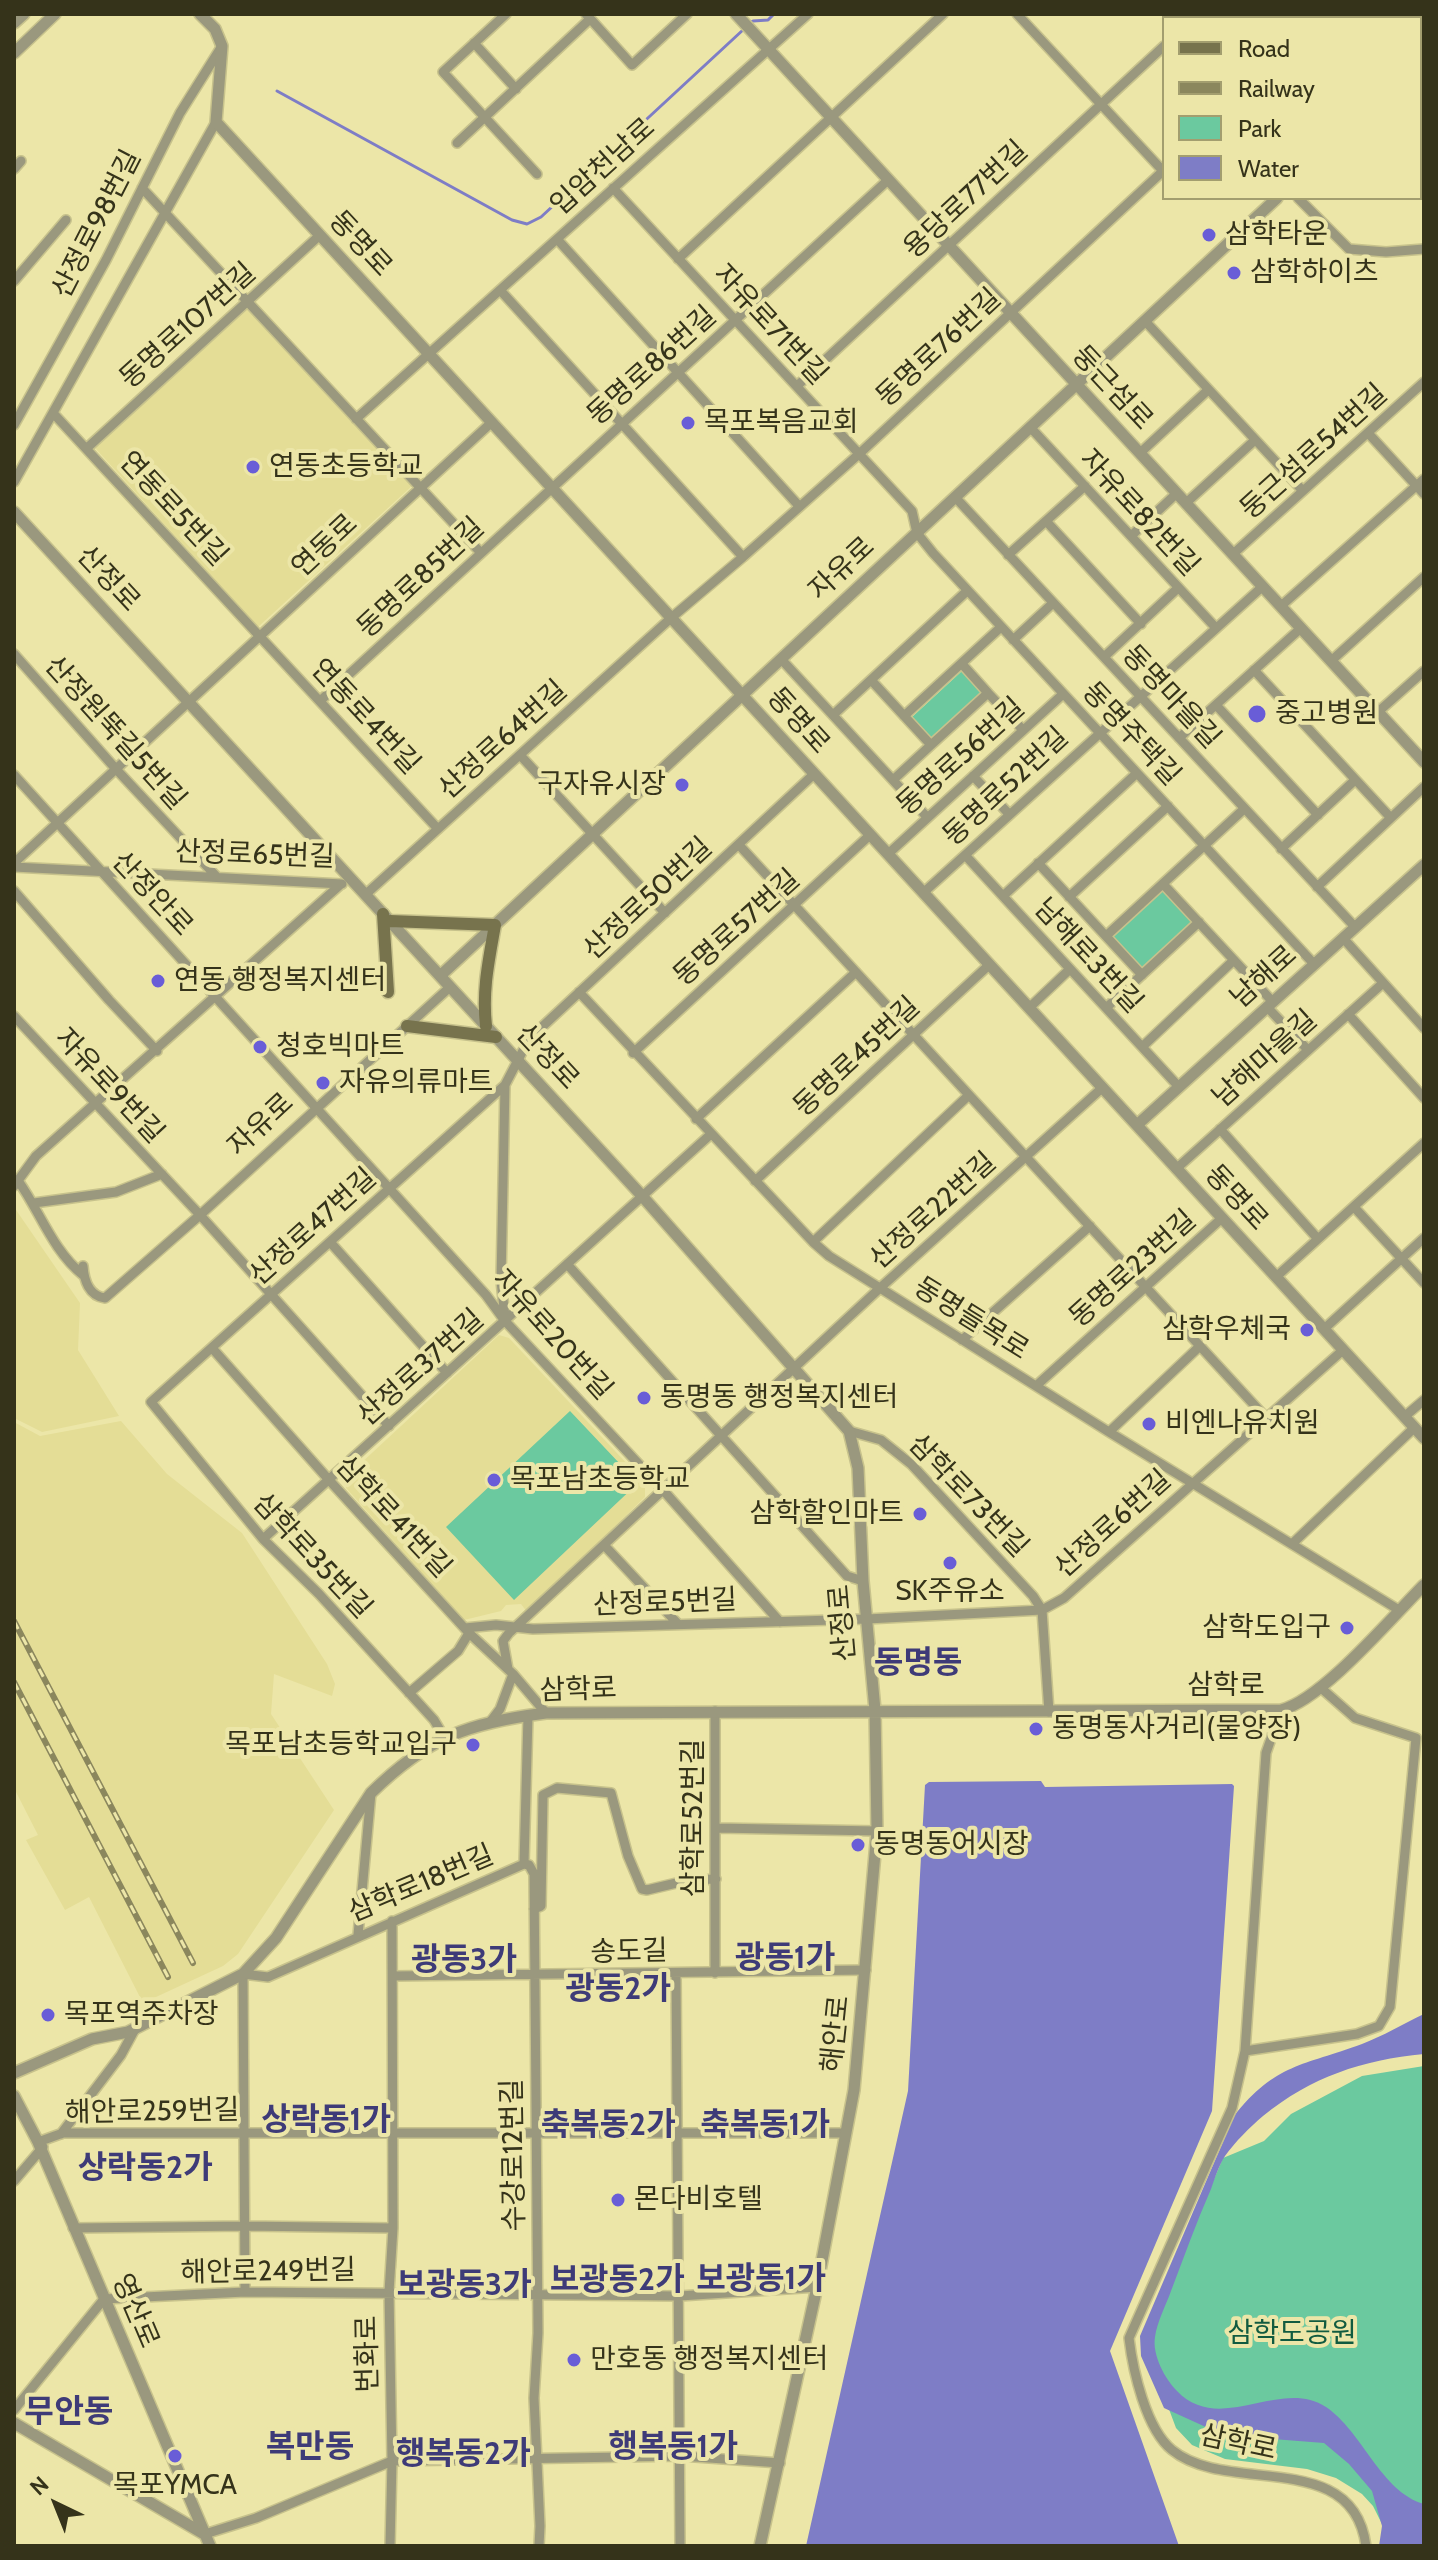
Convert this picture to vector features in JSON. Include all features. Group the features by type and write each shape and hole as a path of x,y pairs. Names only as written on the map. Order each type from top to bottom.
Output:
{"main road":[{"path":"388,992 387,917 495,925 485,979 486,1026"},
{"path":"407,1026 496,1037"}],"street":[{"path":"14,23 24,14"},
{"path":"14,53 55,14"},
{"path":"14,482 216,122 222,46 215,29 200,14"},
{"path":"506,14 443,72 537,174"},
{"path":"457,143 588,17 632,65 687,14"},
{"name":"둥근섬로","path":"736,14 1424,762"},
{"name":"입암천남로","path":"356,419 767,47 808,14"},
{"path":"678,259 943,14"},
{"path":"1017,14 1162,170"},
{"path":"474,43 516,89"},
{"name":"산정로98번길","path":"14,425 106,260 180,113 222,46"},
{"name":"용당로77번길","path":"797,386 1162,48"},
{"name":"동명로","path":"216,122 1424,1438"},
{"name":"동명로76번길","path":"671,618 859,454 1162,172"},
{"name":"동명로86번길","path":"551,488 888,180"},
{"path":"142,188 481,553"},
{"name":"자유로71번길","path":"613,188 912,511 917,533"},
{"name":"자유로","path":"440,976 1275,200"},
{"path":"1300,200 1349,249 1386,252 1424,249"},
{"path":"14,281 66,220"},
{"name":"동명로107번길","path":"87,448 320,235"},
{"path":"557,239 799,506"},
{"path":"500,290 743,557"},
{"path":"1145,321 1303,491"},
{"name":"둥근섬로54번길","path":"1233,554 1424,382"},
{"path":"1140,453 1208,390"},
{"name":"연동로5번길","path":"53,413 259,635"},
{"name":"연동로","path":"14,865 56,822 492,422"},
{"name":"자유로82번길","path":"1030,427 1216,628"},
{"path":"1368,433 1420,482 1424,494"},
{"path":"1186,503 1255,440"},
{"path":"1281,606 1420,482"},
{"path":"1008,555 1085,486"},
{"name":"동명로85번길","path":"320,701 551,488"},
{"path":"1131,536 1177,493"},
{"name":"동명마을길","path":"955,497 1355,927"},
{"name":"산정로","path":"14,512 188,701 345,881 387,917 643,1197 849,1431 858,1468 863,1581 875,1710"},
{"path":"1046,521 1141,624"},
{"name":"동명주택길","path":"917,533 967,591 1314,964"},
{"path":"1331,661 1424,577"},
{"name":"동명로52번길","path":"923,893 1262,587"},
{"path":"1104,657 1178,588"},
{"path":"833,715 967,591"},
{"path":"1013,640 1053,603"},
{"name":"산정로64번길","path":"365,895 671,618"},
{"path":"904,716 1001,627"},
{"path":"1179,738 1301,628"},
{"name":"연동로4번길","path":"259,635 438,829"},
{"name":"산정원뚝길5번길","path":"14,654 216,876"},
{"path":"781,659 927,817"},
{"path":"962,664 1023,730"},
{"path":"1254,670 1390,817"},
{"path":"1378,712 1424,671"},
{"path":"871,680 931,745"},
{"path":"893,780 988,693"},
{"name":"동명로56번길","path":"888,854 1063,694"},
{"path":"1216,705 1318,815"},
{"path":"520,755 665,913"},
{"path":"1003,896 1137,773"},
{"name":"산정로50번길","path":"505,1085 529,1039 814,774"},
{"name":"산정안로","path":"14,775 291,1077"},
{"path":"973,776 1009,814"},
{"path":"1281,849 1355,780"},
{"path":"1317,887 1424,787"},
{"path":"1069,897 1168,806"},
{"path":"1106,936 1244,809"},
{"name":"동명로57번길","path":"633,1053 870,835"},
{"path":"739,845 1268,1420"},
{"name":"남해로3번길","path":"965,855 1179,1087"},
{"path":"1038,863 1142,975"},
{"name":"산정로65번길","path":"14,865 345,881"},
{"name":"남해로","path":"1137,1125 1424,865"},
{"path":"162,1174 116,1192 34,1203 16,1184 36,1156 345,881"},
{"path":"1163,884 1234,960 1308,1050"},
{"path":"14,891 157,1051"},
{"path":"1106,1008 1199,922"},
{"path":"1343,938 1424,1028"},
{"path":"1142,1047 1234,960"},
{"name":"동명로45번길","path":"755,1181 989,965"},
{"path":"1029,1008 1070,969"},
{"path":"696,1119 856,972"},
{"name":"남해마을길","path":"1176,1169 1383,983"},
{"name":"자유로","path":"34,1203 43,1224 73,1266 83,1270 84,1281 98,1297 105,1298 450,987"},
{"name":"동명들목로","path":"579,992 633,1053 829,1256 1399,1610"},
{"path":"1348,1014 1424,1098"},
{"name":"자유로9번길","path":"14,1016 173,1185 389,1426"},
{"name":"자유로20번길","path":"291,1077 486,1295 505,1321 663,1490 780,1622"},
{"path":"505,1085 501,1281 505,1321"},
{"name":"산정로47번길","path":"151,1402 505,1085"},
{"name":"산정로22번길","path":"515,1629 880,1288 1102,1088"},
{"path":"813,1242 969,1095"},
{"path":"1220,1129 1318,1239"},
{"name":"산정로37번길","path":"263,1539 711,1134"},
{"path":"1276,1277 1424,1143"},
{"path":"1354,1207 1424,1283"},
{"name":"동명로23번길","path":"1037,1385 1222,1218"},
{"path":"962,1340 1090,1226"},
{"path":"1324,1329 1424,1238"},
{"path":"330,1242 447,1373"},
{"path":"567,1264 847,1576 863,1581"},
{"path":"1109,1432 1200,1346"},
{"name":"삼학로41번길","path":"212,1348 329,1480 546,1713"},
{"name":"산정로6번길","path":"867,1619 1042,1610 1064,1598 1193,1482 1268,1420 1343,1350"},
{"path":"1404,1417 1424,1400"},
{"name":"삼학로35번길","path":"151,1402 263,1539 319,1594 434,1720 444,1737"},
{"path":"1293,1543 1414,1428"},
{"name":"삼학로73번길","path":"849,1431 881,1440 911,1464 1030,1592 1042,1610"},
{"path":"604,1545 678,1624"},
{"name":"삼학로","path":"14,2073 92,2039 135,2029 243,1974 276,1938 371,1793 407,1761 444,1737 491,1721 546,1713 1281,1710 1294,1707 1321,1688 1424,1585"},
{"path":"1042,1610 1049,1712"},
{"name":"산정로5번길","path":"467,1630 496,1625 515,1629 867,1619"},
{"path":"491,1721 500,1709 510,1671 503,1641 515,1629"},
{"path":"409,1693 458,1651 467,1630"},
{"path":"1245,2051 1357,2034 1379,2026 1387,2015 1394,1991 1420,1739 1355,1718 1321,1688"},
{"name":"해안로","path":"760,2546 817,2287 854,2090 877,1831 875,1710"},
{"name":"삼학로","path":"1281,1710 1266,1753 1245,2051 1232,2108 1129,2338 1132,2366 1157,2435 1174,2452 1209,2467 1291,2477 1319,2486 1344,2501 1355,2513 1366,2546"},
{"name":"삼학로52번길","path":"715,1711 715,1973"},
{"name":"삼학로18번길","path":"243,1974 268,1977 524,1864 528,1716"},
{"path":"534,1909 541,1906 543,1795 557,1788 611,1793 628,1856 642,1889 689,1880 716,1879"},
{"path":"358,1935 371,1793"},
{"path":"717,1828 877,1831"},
{"name":"수강로12번길","path":"524,1864 529,1865 534,1874 538,2296 534,2398 539,2546"},
{"name":"번화로","path":"390,2546 392,1921"},
{"name":"송도길","path":"393,1976 866,1970"},
{"path":"676,1973 680,2546"},
{"path":"243,1974 245,2292"},
{"path":"14,2181 39,2146 63,2133 121,2055 135,2029"},
{"name":"영산로","path":"15,2098 39,2146 207,2540"},
{"name":"해안로259번길","path":"63,2133 845,2133"},
{"path":"73,2228 393,2228"},
{"name":"해안로249번길","path":"104,2299 245,2292 680,2296 817,2287"},
{"path":"14,2410 104,2299"},
{"path":"14,2423 207,2540 392,2461 681,2456 780,2463"}],"shaded area":[{"name":"연동초등학교","path":"248,307 412,486 258,627 95,448"},
{"path":"14,1207 80,1303 78,1350 119,1416 42,1432 14,1418"},
{"name":"목포남초등학교","path":"499,1335 509,1338 645,1483 645,1497 527,1612 521,1604 506,1605 501,1611 464,1620 346,1488 345,1478"},
{"path":"121,1421 167,1474 242,1533 327,1664 335,1684 332,1696 274,1674 271,1714 334,1810 238,1954 223,1966 143,2003 89,1897 65,1910 26,1840 38,1835 14,1788 14,1422 40,1436"}],"green space":[{"path":"963,670 984,693 931,741 911,718"},
{"path":"1163,888 1194,922 1143,970 1112,937"},
{"path":"570,1411 638,1483 514,1600 446,1527"},
{"name":"삼학도공원","path":"1424,2066 1424,2546 1382,2524 1373,2506 1362,2494 1336,2478 1307,2469 1225,2459 1192,2445 1176,2428 1151,2361 1148,2334 1223,2158 1264,2141 1291,2114 1362,2076"}],"water":[{"path":"1041,1781 1045,1787 1234,1786 1212,2111 1110,2351 1179,2546 806,2546 908,2091 925,1785 929,1782"},
{"path":"1424,2014 1424,2054 1358,2066 1319,2081 1281,2102 1233,2145 1219,2167 1155,2337 1157,2359 1168,2380 1194,2403 1212,2408 1231,2408 1289,2398 1308,2400 1326,2407 1339,2418 1396,2487 1424,2504 1424,2546 1379,2546 1382,2526 1372,2491 1349,2464 1324,2443 1260,2438 1208,2428 1164,2408 1141,2356 1140,2336 1234,2116 1263,2085 1277,2076 1370,2041"}],"waterway":[{"path":"749,23 768,20 774,14"},
{"path":"277,91 512,220 527,224 541,217 744,29"}],"railway":[{"path":"14,1621 193,1963"},
{"path":"14,1682 168,1977"}],"place":[{"name":"삼학타운","path":"1209,235"},
{"name":"삼학하이츠","path":"1234,273"},
{"name":"목포복음교회","path":"688,423"},
{"name":"연동초등학교","path":"253,467"},
{"name":"중고병원","path":"1257,714"},
{"name":"구자유시장","path":"682,785"},
{"name":"연동 행정복지센터","path":"158,981"},
{"name":"청호빅마트","path":"260,1047"},
{"name":"자유의류마트","path":"323,1083"},
{"name":"삼학우체국","path":"1307,1330"},
{"name":"동명동 행정복지센터","path":"644,1398"},
{"name":"비엔나유치원","path":"1149,1424"},
{"name":"목포남초등학교","path":"494,1480"},
{"name":"삼학할인마트","path":"920,1514"},
{"name":"SK주유소","path":"950,1563"},
{"name":"삼학도입구","path":"1347,1628"},
{"name":"동명동사거리(물양장)","path":"1036,1729"},
{"name":"목포남초등학교입구","path":"473,1745"},
{"name":"동명동어시장","path":"858,1845"},
{"name":"목포역주차장","path":"48,2015"},
{"name":"몬다비호텔","path":"618,2200"},
{"name":"만호동 행정복지센터","path":"574,2360"},
{"name":"목포YMCA","path":"175,2456"}],"district":[{"name":"동명동","path":"918,1664"},
{"name":"광동1가","path":"785,1959"},
{"name":"광동3가","path":"464,1961"},
{"name":"광동2가","path":"618,1990"},
{"name":"상락동1가","path":"326,2121"},
{"name":"축복동2가","path":"608,2126"},
{"name":"축복동1가","path":"765,2126"},
{"name":"상락동2가","path":"145,2169"},
{"name":"보광동1가","path":"761,2280"},
{"name":"보광동2가","path":"617,2281"},
{"name":"보광동3가","path":"464,2286"},
{"name":"무안동","path":"69,2413"},
{"name":"복만동","path":"310,2448"},
{"name":"행복동1가","path":"673,2448"},
{"name":"행복동2가","path":"463,2455"}]}
